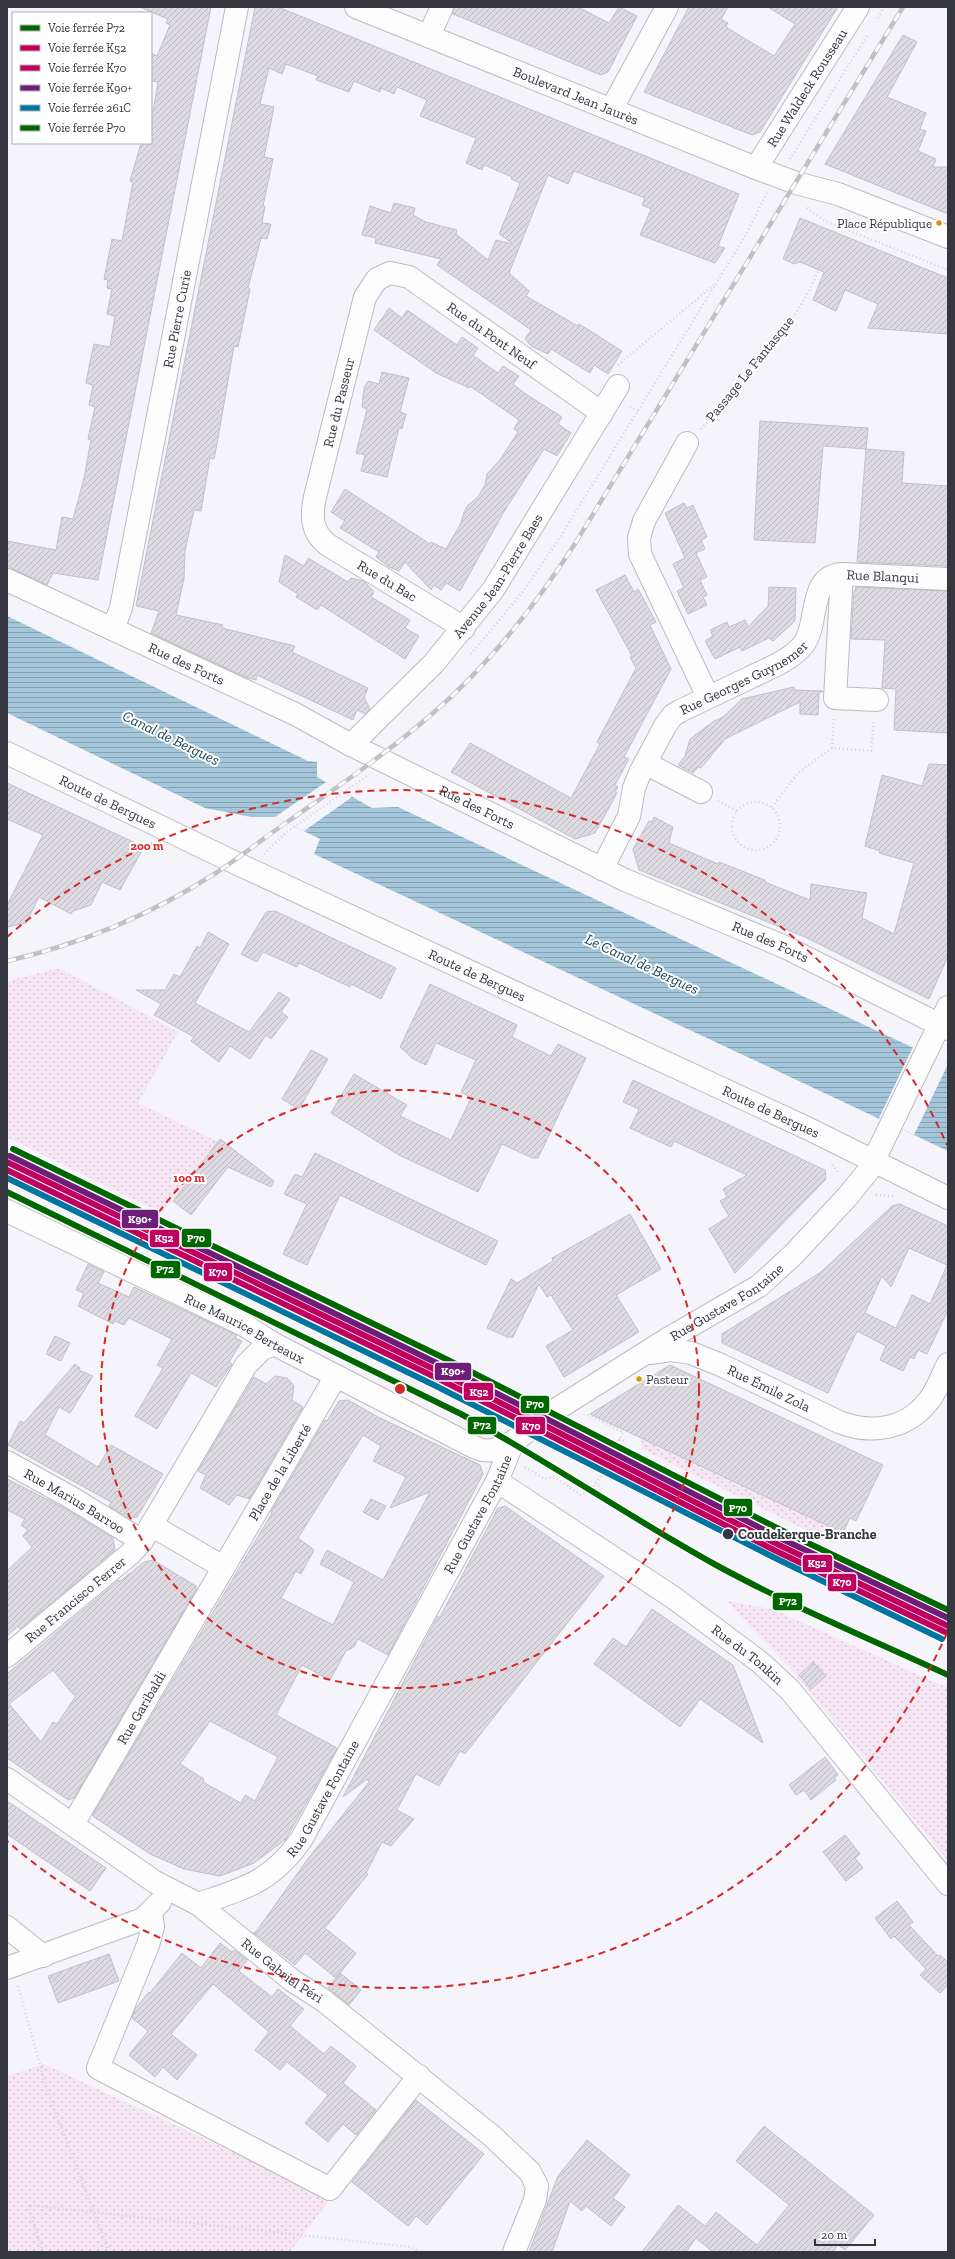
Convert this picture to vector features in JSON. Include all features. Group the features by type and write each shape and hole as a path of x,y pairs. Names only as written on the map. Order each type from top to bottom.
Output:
{"street":[{"name":"Rue Pierre Curie","path":"113,629 121,608 237,7"},
{"name":"Boulevard Jean Jaurès","path":"356,7 756,168 796,183 832,192 948,237"},
{"path":"429,36 442,7"},
{"path":"611,110 666,7"},
{"name":"Rue Waldeck Rousseau","path":"756,168 858,7"},
{"name":"Boulevard Jean Jaurès","path":"796,183 812,196 831,206 948,253"},
{"name":"Rue du Pont Neuf","path":"376,279 390,273 404,274 602,413"},
{"name":"Rue du Passeur","path":"315,529 312,514 315,497 365,297 376,279"},
{"name":"Avenue Jean-Pierre Baes","path":"351,745 434,663 464,628 508,568 602,413 618,376"},
{"path":"687,443 644,521 639,533 639,546 649,575 708,697"},
{"name":"Rue du Bac","path":"315,529 318,535 328,545 464,628"},
{"path":"842,574 835,698 877,700"},
{"name":"Rue Blanqui","path":"821,585 829,576 842,574 948,579"},
{"name":"Rue des Forts","path":"7,580 295,714 351,745 550,841 602,869 659,895 787,948 945,1020"},
{"name":"Rue Georges Guynemer","path":"602,869 626,824 637,780 665,726 673,715 780,663 800,648 812,628 817,597 821,585"},
{"name":"Route de Bergues","path":"7,753 240,865 874,1161 948,1198"},
{"path":"645,763 701,792"},
{"name":"Rue Gustave Fontaine","path":"198,1904 255,1884 273,1872 292,1854 309,1827 502,1481 513,1442 570,1398 706,1316 759,1286 777,1272 847,1197 874,1161 929,1044 945,1020"},
{"name":"Rue Maurice Berteaux","path":"7,1211 244,1325 274,1344 480,1450 495,1462 502,1481"},
{"path":"706,1316 699,1338 705,1352 721,1365"},
{"path":"223,1567 147,1533 246,1365 262,1349 274,1344"},
{"name":"Rue Émile Zola","path":"641,1355 663,1350 678,1350 721,1365 851,1426 876,1429 898,1424 912,1416 929,1400 948,1364"},
{"name":"Place de la Liberté","path":"209,1591 336,1376"},
{"path":"480,1450 492,1451 513,1442"},
{"name":"Rue Marius Barroo","path":"7,1462 72,1498 147,1533"},
{"name":"Rue du Tonkin","path":"502,1481 662,1590 772,1672 790,1690 948,1884"},
{"name":"Rue Francisco Ferrer","path":"7,1656 130,1554 147,1533"},
{"name":"Rue Garibaldi","path":"73,1824 209,1591"},
{"name":"Rue Gabriel Péri","path":"7,1779 168,1890 198,1904 293,1981 319,1997 492,2136 530,2172 537,2186 534,2200 514,2252"},
{"path":"10,1967 137,1922 151,1913 168,1890"},
{"path":"151,1913 153,1927 148,1945 98,2068 330,2189 419,2076"},
{"path":"7,1927 43,1956"}],"path":[{"path":"804,206 817,217 948,270"},
{"name":"Passage Le Fantasque","path":"687,443 742,382 791,320 817,276 838,226"},
{"path":"618,376 621,361 716,282"},
{"path":"832,748 835,698"},
{"path":"772,807 798,773 832,748 871,751 877,700 948,700"},
{"path":"287,832 347,789"},
{"path":"757,802 772,807 779,820 780,827 775,841 762,849 748,848 742,845 733,833 734,818 737,811 750,803 757,802"},
{"path":"502,1481 524,1466 545,1479 554,1477 581,1495 586,1493 595,1483 623,1432 584,1413 570,1398"},
{"path":"619,1439 624,1441"},
{"path":"605,1467 610,1469"},
{"path":"595,1483 600,1486"},
{"path":"10,1967 40,2067 107,2252"},
{"path":"43,2252 28,2205 410,2247 420,2252"}],"shaded area":[{"path":"59,968 178,1032 138,1103 218,1142 161,1213 7,1137 7,981"},
{"path":"641,1438 839,1531 833,1543 642,1449"},
{"path":"727,1601 772,1609 948,1688 948,1861 792,1670"},
{"path":"44,2064 331,2198 290,2252 7,2252 7,2076"}],"water":[{"path":"7,616 308,761 317,762 317,777 372,808 398,807 948,1064 948,1151 314,854 320,839 275,817 251,817 205,808 7,713"}],"pier":[{"path":"326,782 352,797 304,831 275,817"},
{"path":"913,1047 948,1064 914,1135 879,1118"}],"building":[{"path":"140,7 211,7 98,580 53,573 47,585 7,566 7,541 56,550 62,517 73,519 84,478 91,440 88,439 95,407 89,405 93,385 86,383 88,372 94,344 110,347 115,316 107,314 112,289 107,288 108,280 104,279 112,239 122,241 133,182 130,181 141,144 152,144 152,112 158,82 152,81 152,54 157,56 170,25 166,23 168,19"},
{"path":"255,7 278,7 739,194 718,246 725,248 715,263 640,235 651,209 642,205 645,198 574,171 568,184 548,175 509,273 529,291 526,296 578,326 579,324 622,351 608,374 594,365 590,373 551,349 548,354 531,346 525,339 531,330 437,265 441,259 375,243 376,238 362,235 370,206 391,213 394,203 415,208 413,215 426,222 457,230 456,234 488,260 496,240 513,244 499,234 520,183 511,179 512,177 484,165 482,170 466,163 476,138 420,116 427,100 397,87 394,94 381,88 380,92 354,81 349,92 316,80 318,76 286,64 282,74 269,68 260,104 274,107 264,157 273,159 263,206 265,206 262,223 271,224 267,239 261,238 248,288 250,289 238,347 234,346 214,459 210,458 201,511 194,510 185,551 184,578 176,615 223,625 222,628 295,646 292,652 368,688 364,697 370,709 365,714 357,710 353,720 257,675 256,680 245,677 151,633 159,611 136,606"},
{"path":"454,7 578,7 609,23 619,7 637,16 608,72 601,75 453,14"},
{"path":"689,7 728,7 721,19 728,23 726,26 774,56 795,24 768,7 838,7 760,132 752,135 644,92"},
{"path":"903,35 917,42 887,97 926,113 920,129 926,131 918,151 936,159 933,167 948,167 948,214 825,164"},
{"path":"800,218 948,278 948,334 868,328 878,304 845,290 836,311 813,300 824,272 800,262 794,264 783,259"},
{"path":"389,308 402,318 407,310 457,345 462,337 478,348 473,355 498,373 503,366 519,376 513,384 562,417 558,424 571,433 557,456 544,449 502,515 460,591 446,583 441,590 434,585 431,590 405,562 399,571 389,567 376,557 379,552 340,528 345,521 331,512 345,489 430,544 431,542 446,549 461,523 468,505 477,498 485,485 487,474 500,460 518,432 514,429 519,420 470,386 469,388 436,373 374,330"},
{"path":"382,372 409,378 400,412 406,414 402,429 399,428 387,477 361,471 365,455 356,453 367,409 362,407 364,388 368,381 379,384"},
{"path":"760,421 868,428 866,449 823,446 815,543 754,540"},
{"path":"866,449 904,452 902,483 948,486 948,566 857,562"},
{"path":"684,503 687,508 693,505 707,537 701,540 705,549 696,553 707,577 700,580 707,595 703,597 707,605 688,614 677,591 684,588 673,564 685,558 665,513"},
{"path":"285,555 304,566 308,558 348,582 351,578 364,581 374,592 371,597 410,620 405,628 419,636 405,659 321,605 317,610 296,597 298,594 279,582"},
{"path":"625,575 634,592 638,589 656,622 650,625 671,669 624,757 629,759 615,785 618,787 615,792 617,793 595,833 575,839 451,772 470,743 571,798 600,744 597,742 636,668 630,657 632,656 596,590"},
{"path":"769,587 796,588 795,621 773,641 769,638 742,651 740,647 715,659 705,641 713,636 710,630 727,622 729,627 745,620 748,627 768,606"},
{"path":"856,587 948,591 948,733 894,730 896,689 882,688 885,640 851,639 854,591"},
{"path":"794,687 794,690 823,691 819,693 818,715 800,714 800,702 725,739 701,768 698,767 693,773 678,765 685,756 690,739 714,721 723,717 742,699"},
{"path":"929,764 948,765 946,850 948,850 948,956 929,999 805,937 639,870 633,849 649,821 652,822 654,817 673,827 669,843 718,864 719,862 765,880 765,882 810,900 811,884 867,893 862,918 894,934 914,863 879,853 880,851 865,846 882,775 922,786"},
{"path":"7,783 144,847 120,890 102,882 91,905 73,911 71,914 39,897 26,923 7,927 7,905 43,835 7,819"},
{"path":"275,911 396,968 381,999 351,984 350,987 299,963 297,967 263,952 257,962 241,954 266,912"},
{"path":"208,932 229,944 195,1003 249,1032 279,992 290,999 281,1012 288,1017 271,1039 266,1035 250,1059 230,1046 219,1062 191,1041 194,1037 154,1015 161,1004 136,990 165,990 174,974 180,977 197,946 200,948"},
{"path":"430,984 517,1025 512,1037 551,1056 558,1044 586,1058 538,1158 532,1158 502,1144 478,1192 399,1155 331,1113 354,1074 407,1105 400,1116 451,1140 471,1098 461,1092 476,1060 436,1043 426,1065 413,1059 400,1047"},
{"path":"311,1050 328,1059 299,1109 282,1099"},
{"path":"633,1080 825,1170 826,1179 735,1273 709,1229 729,1216 720,1201 727,1197 723,1189 747,1175 674,1141 671,1147 630,1128 639,1109 623,1102"},
{"path":"220,1139 274,1181 271,1187 228,1167 191,1215 173,1201"},
{"path":"315,1153 498,1241 486,1265 340,1195 307,1265 283,1254 307,1204 284,1194 295,1174 302,1177"},
{"path":"900,1204 948,1226 948,1310 927,1354 918,1350 914,1359 910,1357 903,1371 880,1360 886,1346 857,1331 828,1393 722,1343 722,1334 821,1272 892,1206","holes":["909,1248 947,1265 930,1304 912,1295 896,1328 865,1313 882,1276 891,1287"]},
{"path":"630,1214 661,1269 616,1295 639,1332 564,1377 546,1346 573,1330 551,1295 547,1297 539,1284 513,1337 507,1337 487,1328 511,1279 517,1283 553,1261 552,1258"},
{"path":"88,1264 104,1272 98,1283 129,1297 134,1287 237,1335 235,1338 242,1341 229,1362 232,1364 216,1387 191,1373 157,1429 135,1416 163,1368 157,1365 172,1339 129,1318 124,1325 115,1321 113,1324 78,1306 84,1293 76,1290"},
{"path":"55,1336 70,1343 61,1361 46,1354"},
{"path":"75,1364 80,1368 79,1370 93,1376 70,1413 59,1407 45,1435 98,1467 111,1445 163,1474 137,1517 129,1518 109,1506 111,1502 8,1445 20,1421 24,1423"},
{"path":"670,1365 883,1465 856,1521 850,1518 843,1533 590,1414"},
{"path":"275,1376 287,1378 294,1386 292,1400 303,1407 249,1499 237,1495 229,1505 200,1488 206,1475 198,1471 254,1377 266,1384"},
{"path":"348,1400 378,1417 480,1465 483,1474 388,1655 358,1639 354,1647 346,1651 330,1680 302,1665 276,1715 337,1748 286,1839 254,1863 220,1876 184,1869 150,1854 94,1817 93,1814 272,1513 271,1512 325,1420 327,1421 339,1401","holes":["363,1435 381,1446 373,1461 406,1477 390,1508 430,1492 383,1580 327,1550 320,1564 354,1582 333,1625 281,1598 296,1571 301,1574 314,1550 298,1538","210,1721 278,1757 255,1801 245,1795 241,1803 203,1782 204,1779 180,1764"]},
{"path":"7,1479 66,1509 113,1538 115,1550 20,1629 18,1626 7,1636 7,1571 32,1547 23,1536 28,1530 21,1525 25,1519 7,1510"},
{"path":"371,1499 386,1506 378,1520 363,1512"},
{"path":"505,1506 604,1576 465,1754 460,1751 439,1786 416,1774 397,1810 414,1819 391,1846 382,1842 366,1873 368,1874 325,1928 356,1953 336,1978 305,1953 295,1965 255,1933 307,1860 369,1782 367,1779 343,1797 438,1616 440,1617 498,1508"},
{"path":"153,1560 196,1586 196,1590 74,1798 68,1800 7,1758 7,1674 119,1580 119,1582 144,1562","holes":["53,1670 76,1696 57,1724 53,1722 41,1742 9,1704"]},
{"path":"652,1609 733,1665 763,1743 700,1699 680,1727 594,1664 613,1638 626,1647"},
{"path":"813,1662 826,1676 811,1689 799,1675"},
{"path":"825,1757 838,1775 834,1778 836,1780 811,1800 804,1790 796,1795 789,1785"},
{"path":"7,1801 106,1868 90,1891 7,1834"},
{"path":"845,1835 860,1854 855,1858 863,1868 846,1881 823,1852"},
{"path":"897,1901 913,1922 909,1925 938,1956 940,1955 948,1962 948,1985 940,1993 920,1975 926,1969 894,1936 891,1939 875,1918"},
{"path":"220,1943 232,1952 234,1950 247,1960 239,1971 254,1983 272,1997 278,1989 304,2009 290,2026 324,2054 331,2046 356,2066 343,2083 376,2110 356,2135 343,2124 328,2142 305,2123 328,2095 287,2062 280,2070 255,2050 269,2032 213,1984 171,2034 197,2055 177,2080 163,2067 155,2077 129,2055 148,2031 132,2018 135,2009 149,1992 150,1993 182,1953 201,1968"},
{"path":"109,1954 119,1981 58,2003 48,1976"},
{"path":"340,1973 361,1990 349,2005 328,1988"},
{"path":"416,2100 484,2154 427,2225 416,2216 408,2226 352,2182"},
{"path":"764,2126 874,2215 845,2250 838,2245 833,2252 713,2252 696,2238 686,2252 642,2252 678,2205 705,2226 716,2212 757,2245 789,2205 736,2161"},
{"path":"587,2140 630,2175 613,2198 625,2207 611,2226 586,2206 582,2211 570,2201 552,2252 529,2252 558,2176"}],"railway":[{"path":"7,961 62,946 116,926 167,902 216,873 380,756 432,714 492,655 545,589 576,542 903,7"}],"rail line":[{"name":"P70","path":"13,1149 448,1360 785,1532 948,1610"},
{"name":"K90+","path":"10,1156 445,1367 782,1539 948,1618"},
{"name":"K52","path":"7,1162 442,1373 779,1545 948,1626"},
{"name":"K70","path":"7,1170 439,1379 776,1551 945,1632"},
{"name":"261C","path":"7,1178 436,1386 773,1557 942,1639"},
{"name":"P72","path":"7,1192 461,1414 716,1565 802,1608 948,1675"}],"place":[{"name":"Place République","path":"939,223"},
{"name":"Pasteur","path":"639,1379"},
{"name":"Coudekerque-Branche","path":"728,1534"}],"water label":[{"name":"Canal de Bergues","path":"171,738"},
{"name":"Le Canal de Bergues","path":"642,964"}]}
